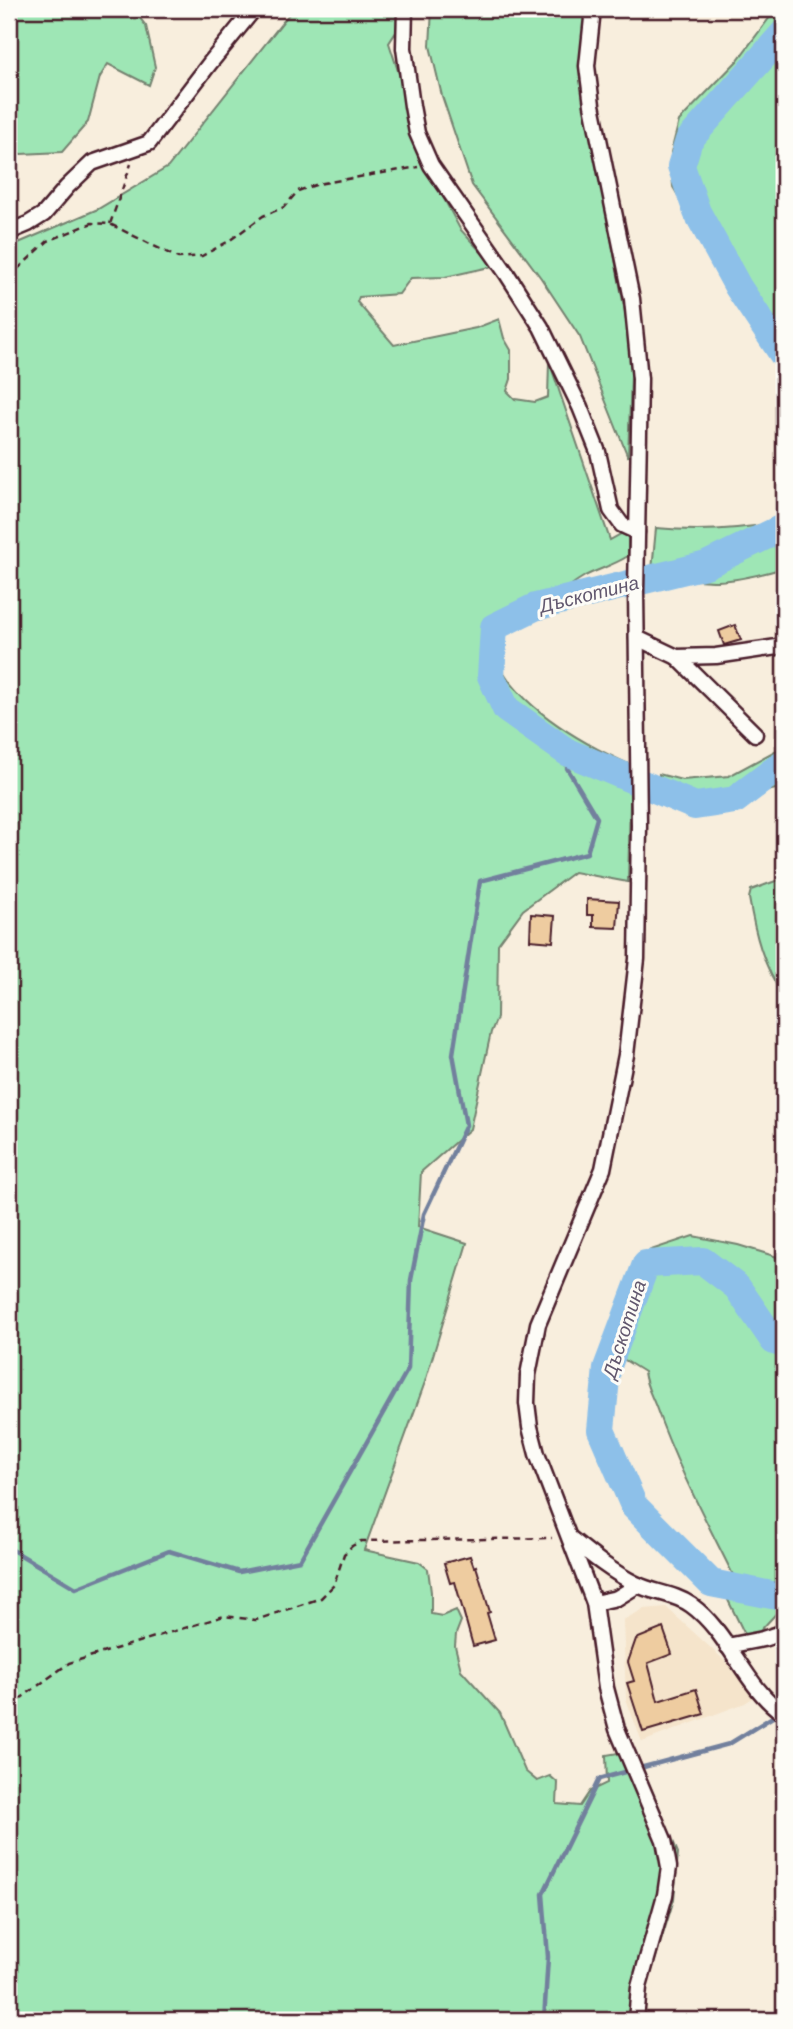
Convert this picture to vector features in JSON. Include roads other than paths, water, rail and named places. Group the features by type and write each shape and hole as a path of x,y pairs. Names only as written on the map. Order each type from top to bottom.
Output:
{"street":[{"path":"9,232 44,214 92,163 149,143 254,9"},
{"path":"405,9 404,48 417,133 432,165 541,327 589,429 601,463 611,510 622,525 637,533"},
{"path":"593,9 587,66 592,105 632,299 640,379 636,551 639,764 637,959 626,1055 603,1169 538,1324 528,1375 527,1403 537,1454 594,1603 606,1688 617,1728 664,1840 669,1867 665,1895 639,1987 636,2020"},
{"path":"637,639 677,657 755,734"},
{"path":"677,657 716,656 784,646"},
{"path":"569,1537 601,1563 638,1586 668,1594 691,1605 714,1629 756,1687 784,1714"},
{"path":"594,1603 617,1598 638,1586"},
{"path":"727,1646 784,1632"}],"waterway":[{"name":"Дъскотина","path":"784,33 689,140 681,166 697,212 738,287 784,356"},
{"name":"Дъскотина","path":"784,527 706,565 535,607 494,627 491,676 506,709 567,752 695,806 735,800 784,763"},
{"path":"9,1548 76,1588 169,1551 239,1572 300,1560 408,1369 411,1280 424,1214 466,1125 453,1054 480,881 587,853 597,818 567,768 567,752"},
{"name":"Дъскотина","path":"784,1344 774,1341 737,1287 703,1261 646,1264 607,1368 601,1430 634,1506 711,1583 784,1596"},
{"path":"544,2020 548,1957 543,1894 599,1779 729,1744 779,1713"}]}
